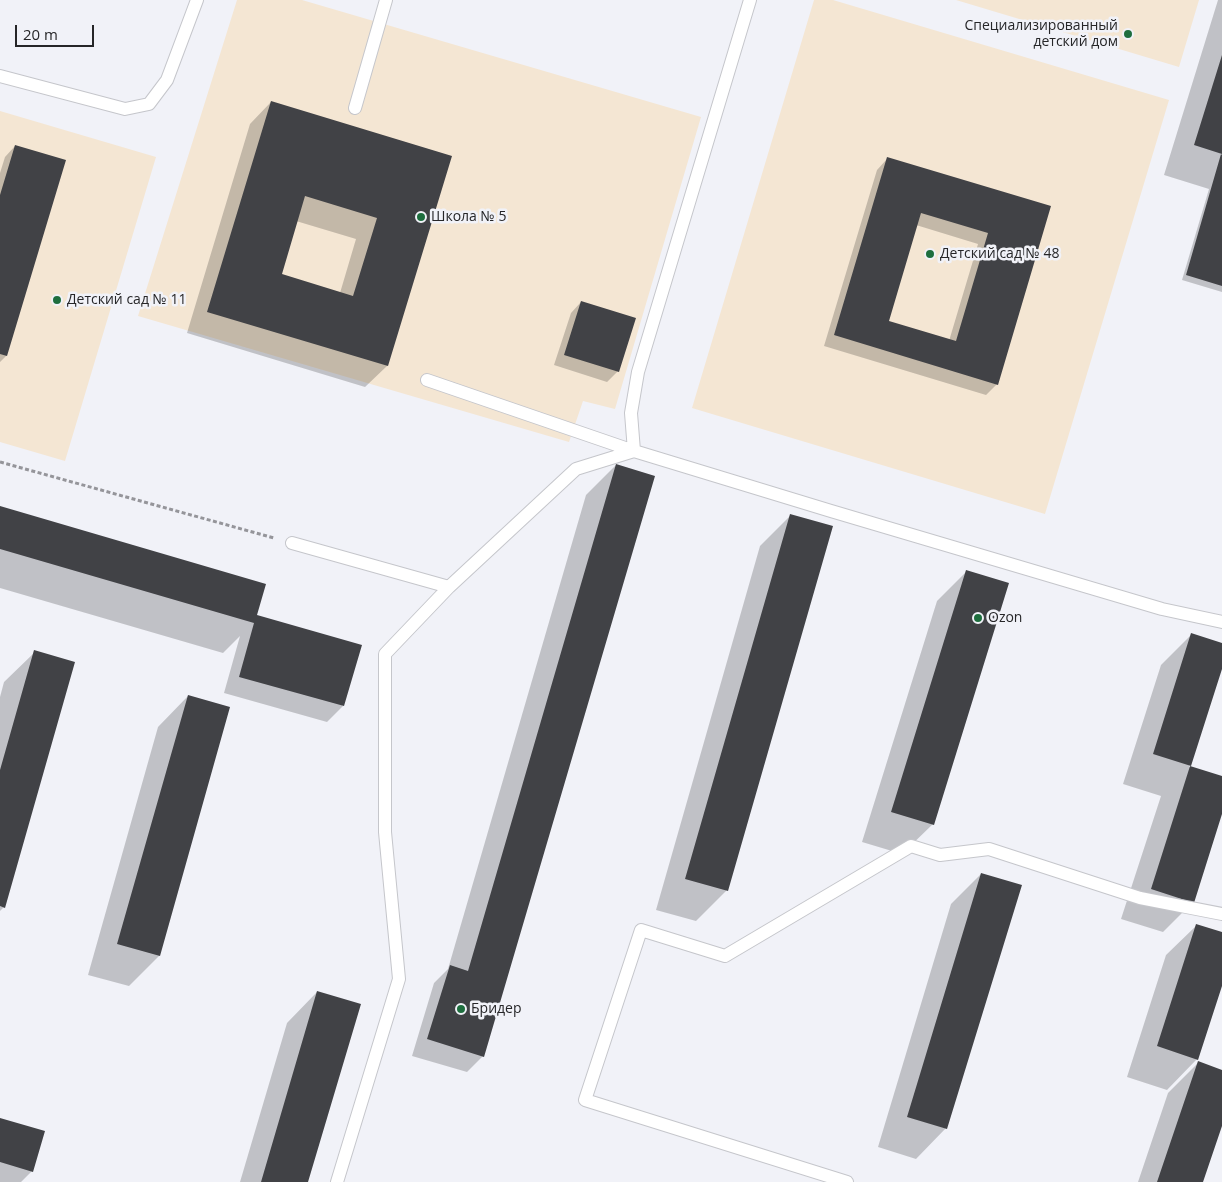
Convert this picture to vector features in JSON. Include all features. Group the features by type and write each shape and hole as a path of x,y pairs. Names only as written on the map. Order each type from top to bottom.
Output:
{"lane":[{"path":"0,76 125,109 149,104 167,80 196,0"},
{"path":"355,108 386,0"},
{"path":"634,451 631,413 638,372 750,0"},
{"path":"428,380 634,451 1162,609 1222,622"},
{"path":"337,1182 399,979 385,832 385,654 449,587 576,469 634,451"},
{"path":"292,543 449,587"},
{"path":"847,1182 585,1100 641,930 725,956 911,846 940,855 989,849 1140,898 1222,914"}],"path":[{"path":"0,462 292,543"}],"shaded area":[{"name":"Школа № 5","path":"237,0 302,0 701,117 615,409 583,401 569,442 138,316"},
{"name":"Детский сад № 48","path":"814,0 833,0 1169,100 1045,514 692,408"},
{"name":"Специализированный детский дом","path":"956,0 1199,0 1179,67"},
{"name":"Детский сад № 11","path":"0,111 156,157 65,461 0,442"}],"building":[{"path":"1222,55 1222,154 1194,145"},
{"path":"271,101 452,156 388,366 207,312","holes":["305,196 377,218 353,296 282,274"]},
{"path":"15,145 66,160 7,356 0,354 0,195"},
{"path":"1222,155 1222,286 1186,275"},
{"path":"887,157 1051,206 998,385 834,335","holes":["921,213 988,233 956,341 889,321"]},
{"path":"581,301 636,318 619,372 564,355"},
{"path":"616,464 655,476 484,1057 427,1039 450,965 468,971"},
{"path":"0,506 266,584 257,615 362,645 344,706 239,677 254,623 0,549"},
{"path":"790,514 833,526 728,891 685,879"},
{"path":"966,570 1009,583 934,825 891,812"},
{"path":"1191,633 1222,643 1222,669 1191,766 1153,754"},
{"path":"34,650 75,662 5,908 0,906 0,770"},
{"path":"188,695 230,707 160,956 117,944"},
{"path":"1190,766 1222,776 1222,814 1194,903 1151,889"},
{"path":"981,873 1022,885 947,1129 907,1117"},
{"path":"1196,924 1222,932 1222,986 1198,1060 1157,1046"},
{"path":"317,991 361,1004 308,1182 261,1182"},
{"path":"1198,1061 1222,1070 1222,1126 1203,1182 1157,1182"},
{"path":"0,1118 45,1131 33,1172 0,1162"}],"place":[{"name":"Специализированный детский дом","path":"1128,34"},
{"name":"Школа № 5","path":"421,217"},
{"name":"Детский сад № 48","path":"930,254"},
{"name":"Детский сад № 11","path":"57,300"},
{"name":"Ozon","path":"978,618"},
{"name":"Бридер","path":"461,1009"}]}
